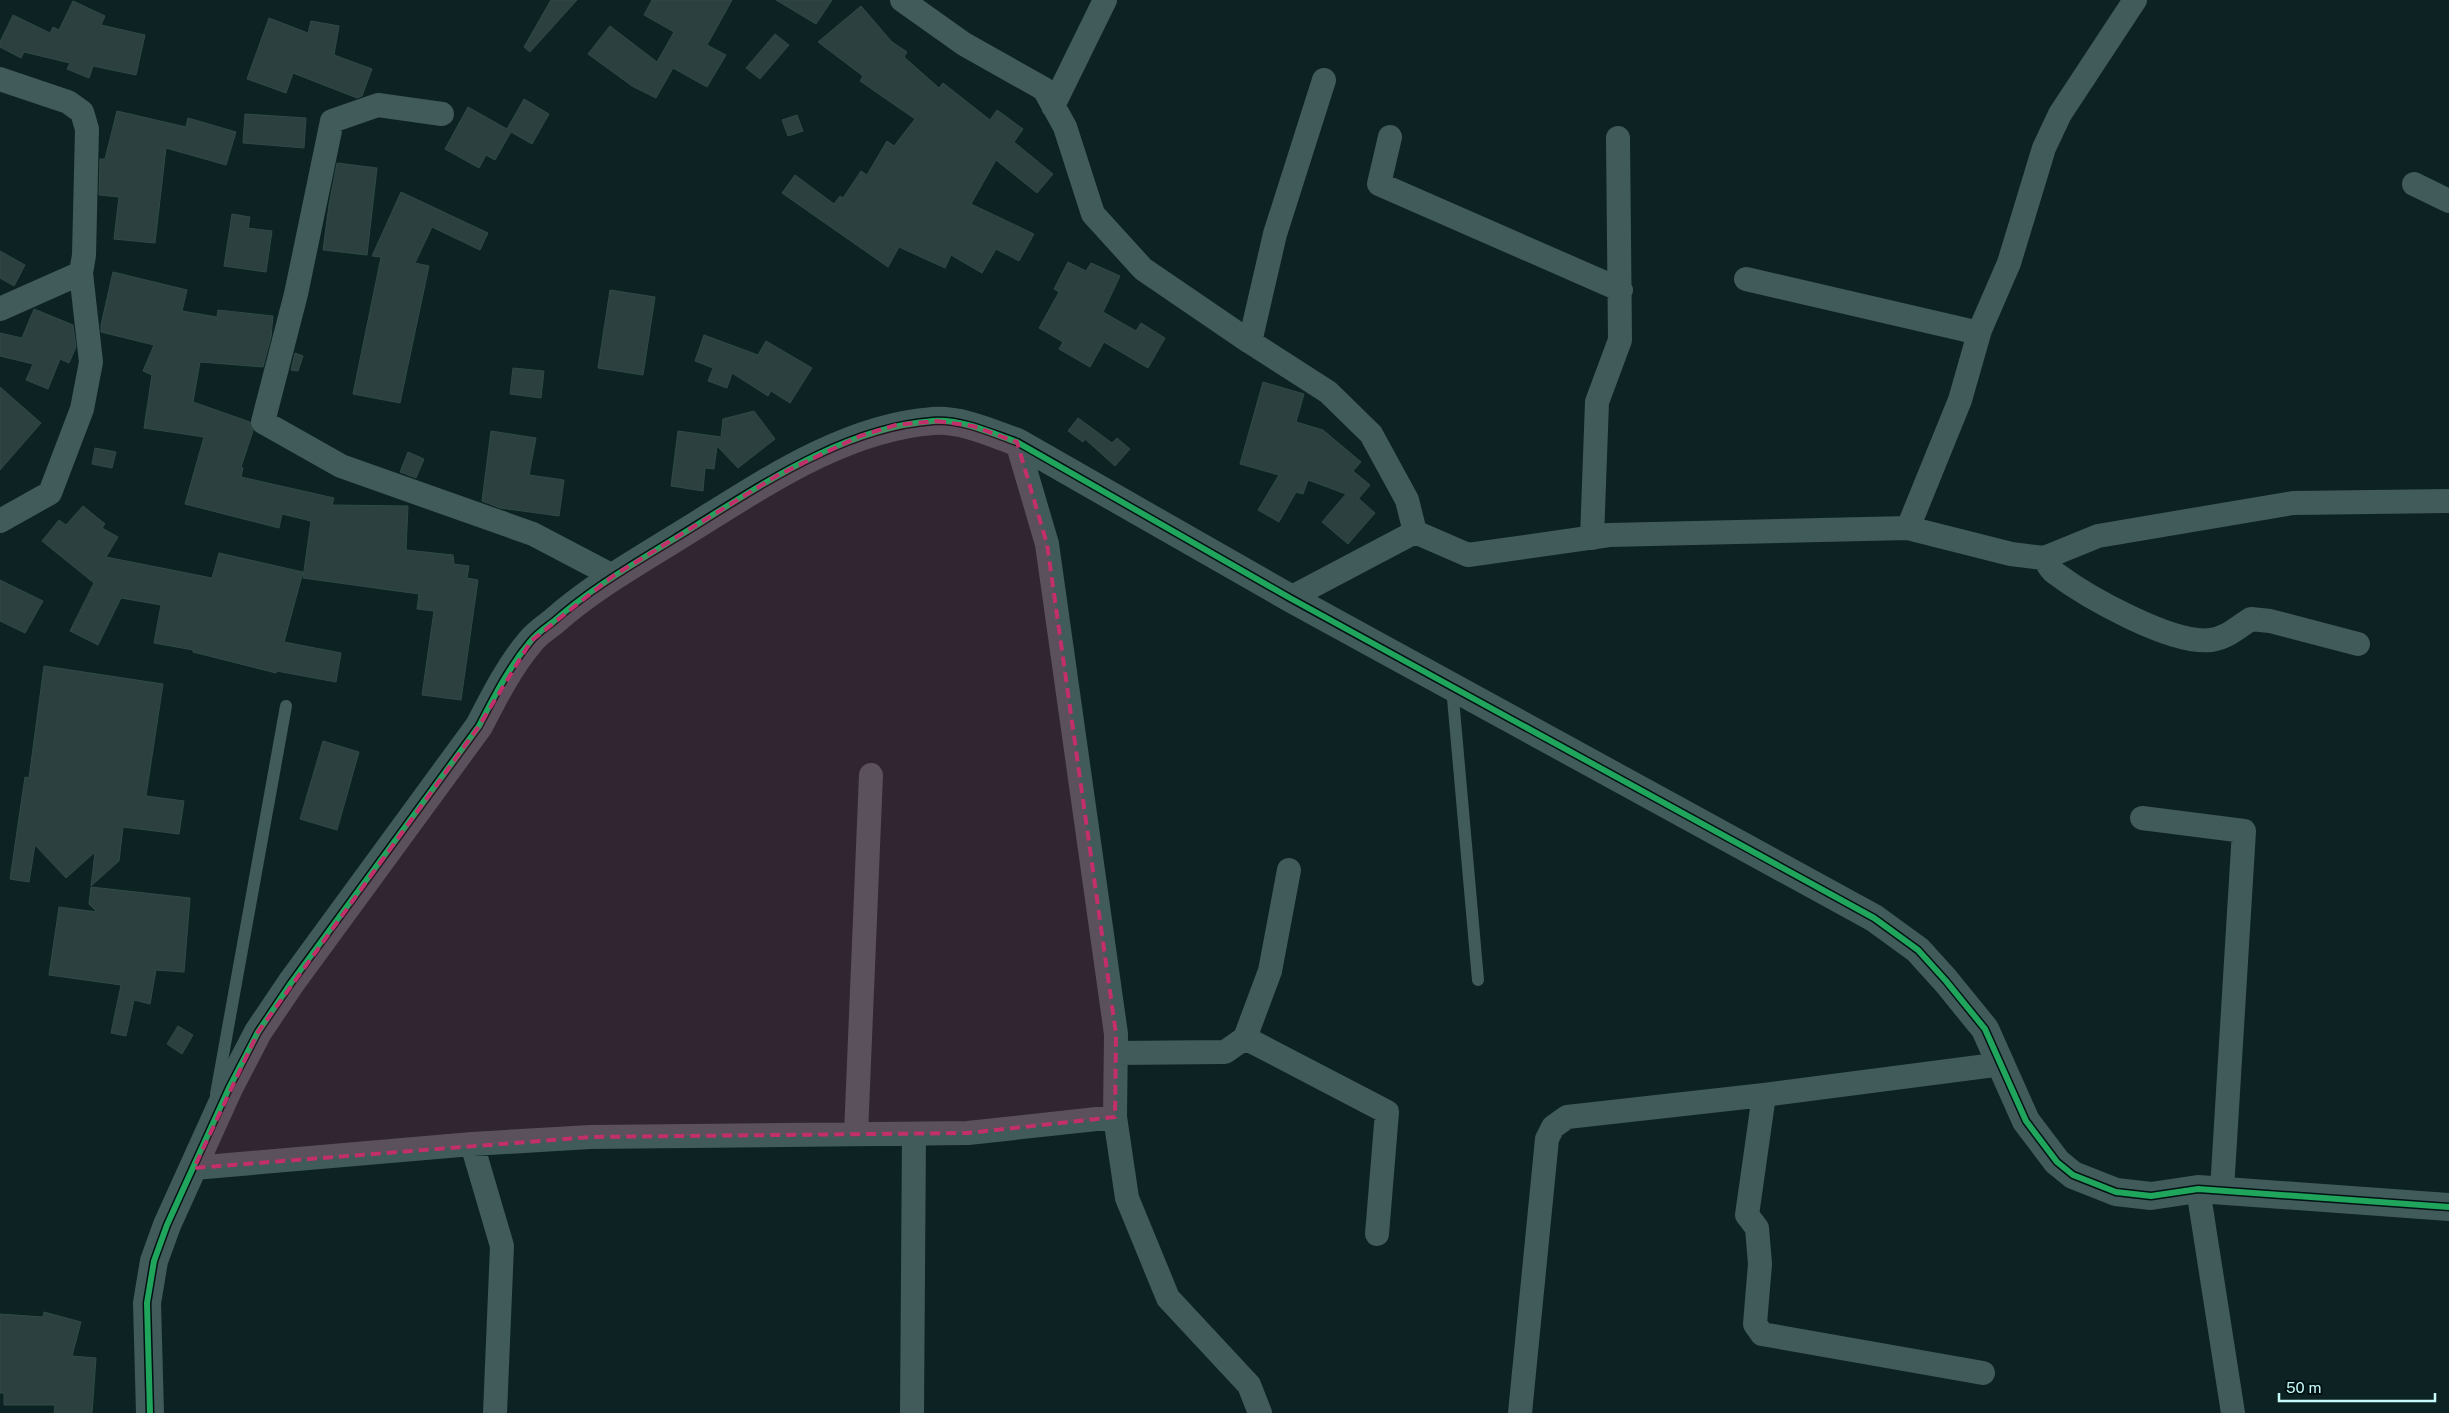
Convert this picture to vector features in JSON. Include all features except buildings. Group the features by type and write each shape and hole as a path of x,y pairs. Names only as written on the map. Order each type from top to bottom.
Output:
{"street":[{"path":"902,0 964,44 1044,89 1065,128 1093,214 1143,269 1250,342 1328,392 1371,434 1407,500 1415,532"},
{"path":"1053,106 1105,0"},
{"path":"1908,528 1960,400 1979,334 2009,263 2044,148 2060,114 2135,0"},
{"path":"0,79 68,102 82,112 87,129 84,255 81,273 91,362 82,409 50,493 0,521"},
{"path":"1250,342 1275,234 1324,80"},
{"path":"442,114 378,105 332,121 296,294 263,422 341,466 533,534 613,576"},
{"path":"1390,137 1380,184 1621,290"},
{"path":"1592,538 1597,402 1620,340 1618,138"},
{"path":"2414,184 2449,201"},
{"path":"0,309 81,273"},
{"path":"1746,279 1979,334"},
{"path":"150,1413 147,1303 154,1260 167,1225 229,1088 258,1032 314,951 479,726 503,680 530,641 565,611 613,576 778,475 860,436 896,425 936,421 973,426 1017,442 1290,598 1452,685 1874,918 1918,950 1985,1028 2026,1121 2057,1162 2073,1175 2116,1192 2150,1196 2210,1190 2449,1207"},
{"path":"1017,442 1047,544 1116,1034 1115,1117 1128,1198 1168,1298 1249,1385 1260,1413"},
{"path":"1415,532 1468,555 1609,535 1908,528 2011,554 2044,558 2098,536 2293,503 2449,501"},
{"path":"1290,598 1415,532"},
{"path":"2044,558 2054,572 2135,621 2189,640 2212,640 2231,634 2251,619 2270,621 2358,644"},
{"path":"856,1134 871,775"},
{"path":"2142,818 2244,831 2210,1190 2234,1413"},
{"path":"1116,1053 1225,1052 1245,1038 1270,971 1289,870"},
{"path":"1245,1038 1388,1112 1376,1234"},
{"path":"1520,1413 1548,1139 1553,1127 1567,1118 2002,1064"},
{"path":"1764,1095 1747,1215 1757,1228 1760,1264 1755,1324 1762,1334 1983,1373"},
{"path":"194,1168 472,1144 590,1137 968,1133 1115,1117"},
{"path":"912,1413 914,1134"},
{"path":"472,1144 502,1246 495,1413"}],"lane":[{"path":"1452,685 1478,980"},
{"path":"208,1136 286,706"}],"highlighted area":[{"path":"936,421 973,426 1017,442 1047,544 1116,1034 1115,1117 968,1133 590,1137 194,1168 258,1032 479,726 531,641 613,576 778,475 860,436 896,425"}],"cycle path":[{"path":"150,1413 147,1303 154,1261 167,1225 229,1088 258,1032 291,983 479,726 502,683 532,639 596,588 766,482 831,449 864,436 898,426 933,421 965,424 1017,442 1290,598 1874,918 1918,950 1985,1029 2026,1121 2057,1162 2073,1175 2116,1192 2151,1196 2198,1189 2449,1207"}]}
